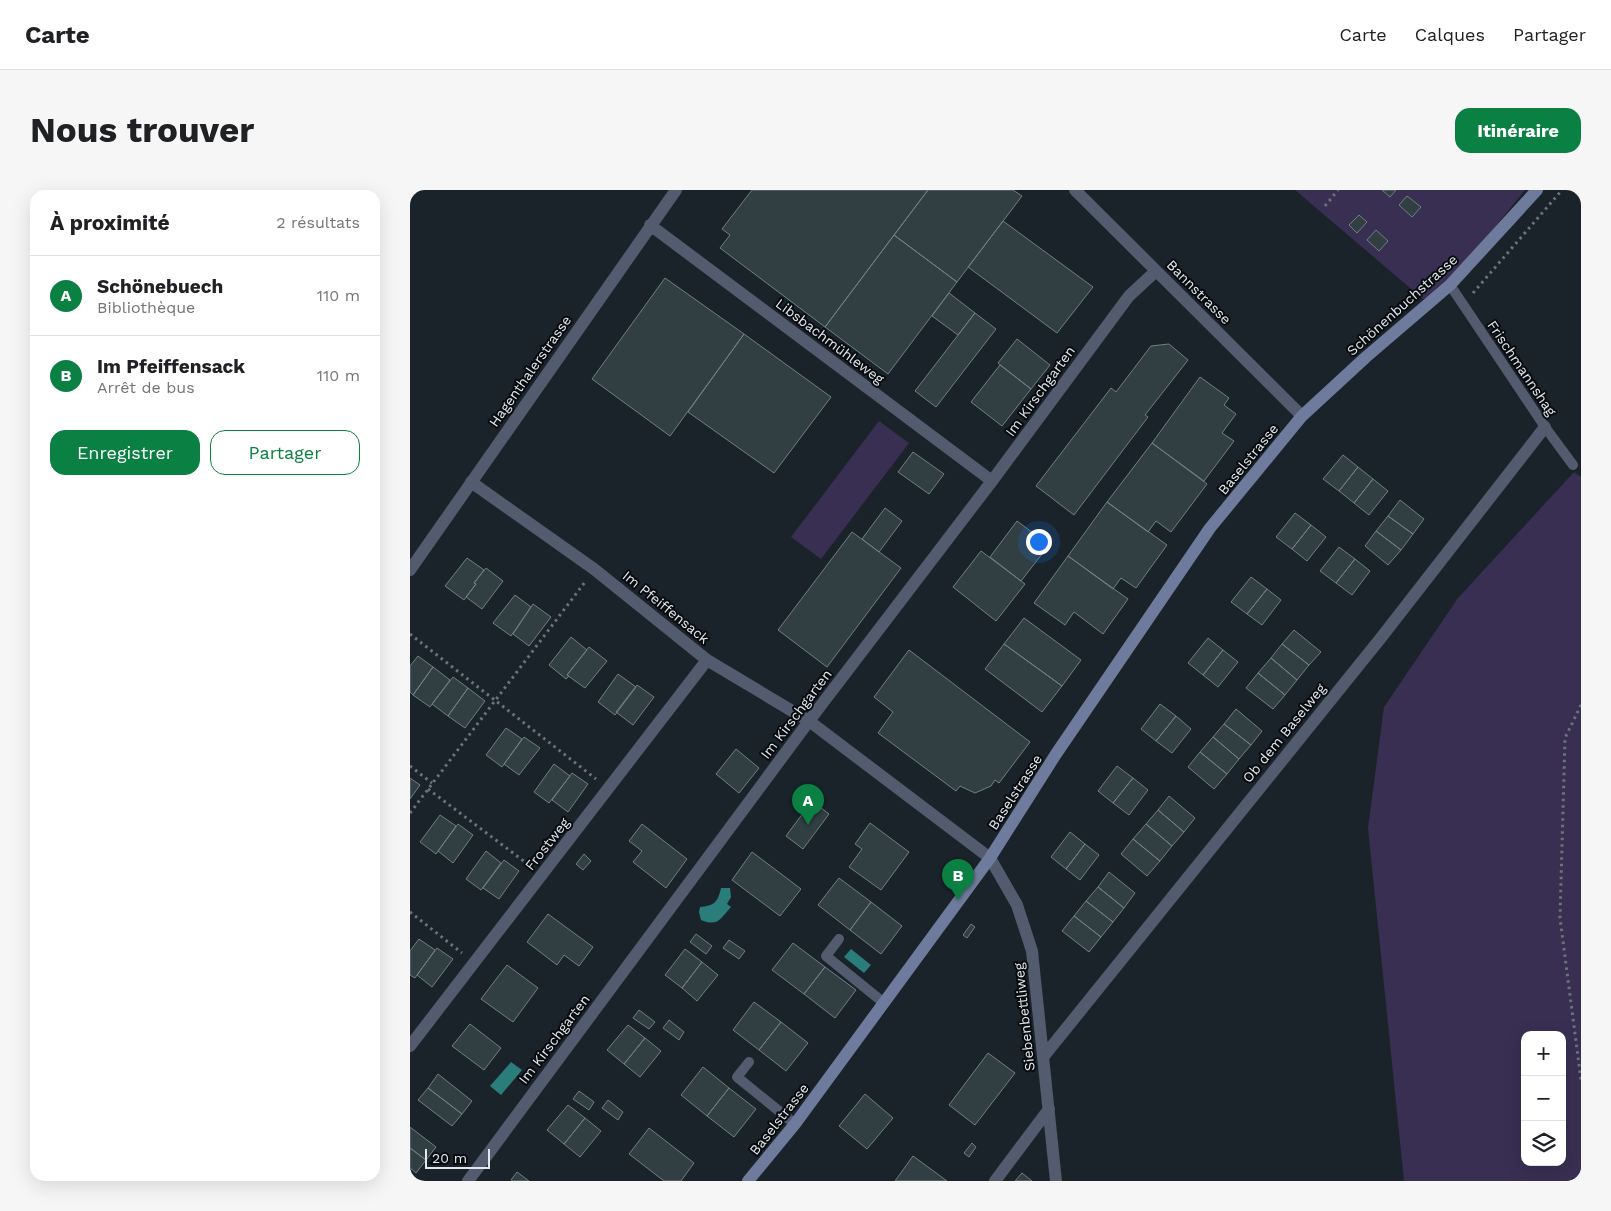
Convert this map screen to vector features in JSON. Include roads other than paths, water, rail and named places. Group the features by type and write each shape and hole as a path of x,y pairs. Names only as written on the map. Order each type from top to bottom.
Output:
{"street":[{"name":"Hagenthalerstrasse","path":"410,570 676,190"},
{"name":"Bannstrasse","path":"1074,190 1302,416"},
{"name":"Schönenbuchstrasse","path":"1302,416 1366,357 1450,285 1534,191"},
{"name":"Libsbachmühleweg","path":"650,226 992,481"},
{"name":"Im Kirschgarten","path":"468,1181 809,721 992,481 1129,296 1156,271"},
{"name":"Baselstrasse","path":"748,1181 795,1124 990,858 1056,754 1210,528 1302,416"},
{"name":"Ob dem Baselweg","path":"1044,1056 1380,639 1545,427"},
{"name":"Im Pfeiffensack","path":"471,482 594,570 707,660 809,721 990,858"},
{"name":"Frostweg","path":"410,1046 707,660"},
{"name":"Siebenbettliweg","path":"990,858 1018,905 1032,951 1056,1181"},
{"path":"995,1181 1049,1109"}],"lane":[{"name":"Frischmannshag","path":"1450,285 1545,427 1573,465"},
{"path":"839,939 826,956 884,1003"},
{"path":"749,1062 738,1077 795,1124"}],"place":[{"name":"Schönebuech","path":"808,825"},
{"name":"Im Pfeiffensack","path":"958,900"}]}
